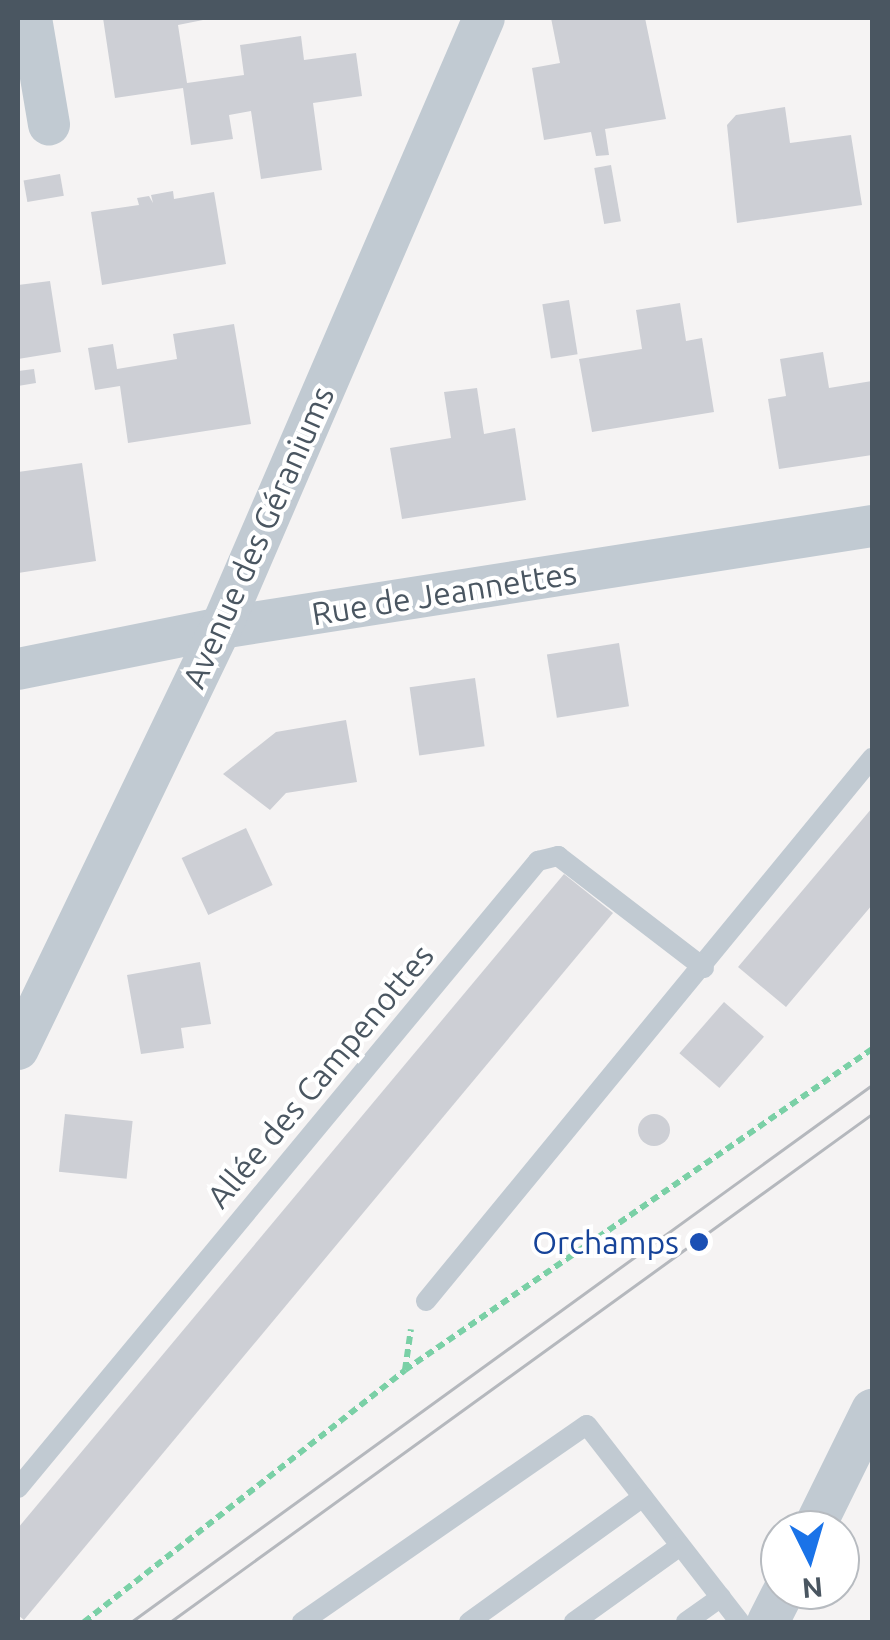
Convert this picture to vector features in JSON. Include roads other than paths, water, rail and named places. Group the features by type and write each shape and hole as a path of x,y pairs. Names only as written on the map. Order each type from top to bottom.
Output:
{"street":[{"path":"31,18 49,124"},
{"name":"Avenue des Géraniums","path":"18,1049 29,996 220,628 484,18"},
{"name":"Rue de Jeannettes","path":"18,669 220,628 872,526"},
{"path":"823,1510 872,1410"}],"lane":[{"path":"426,1301 704,968 872,758"},
{"name":"Allée des Campenottes","path":"18,1488 538,861 558,856 704,968"},
{"path":"302,1622 587,1426 740,1622"},
{"path":"469,1622 642,1497"},
{"path":"574,1622 680,1546"},
{"path":"686,1622 721,1598"}],"tram line":[{"path":"131,1622 872,1085"},
{"path":"170,1622 872,1114"}],"place":[{"name":"Orchamps","path":"699,1242"}]}
